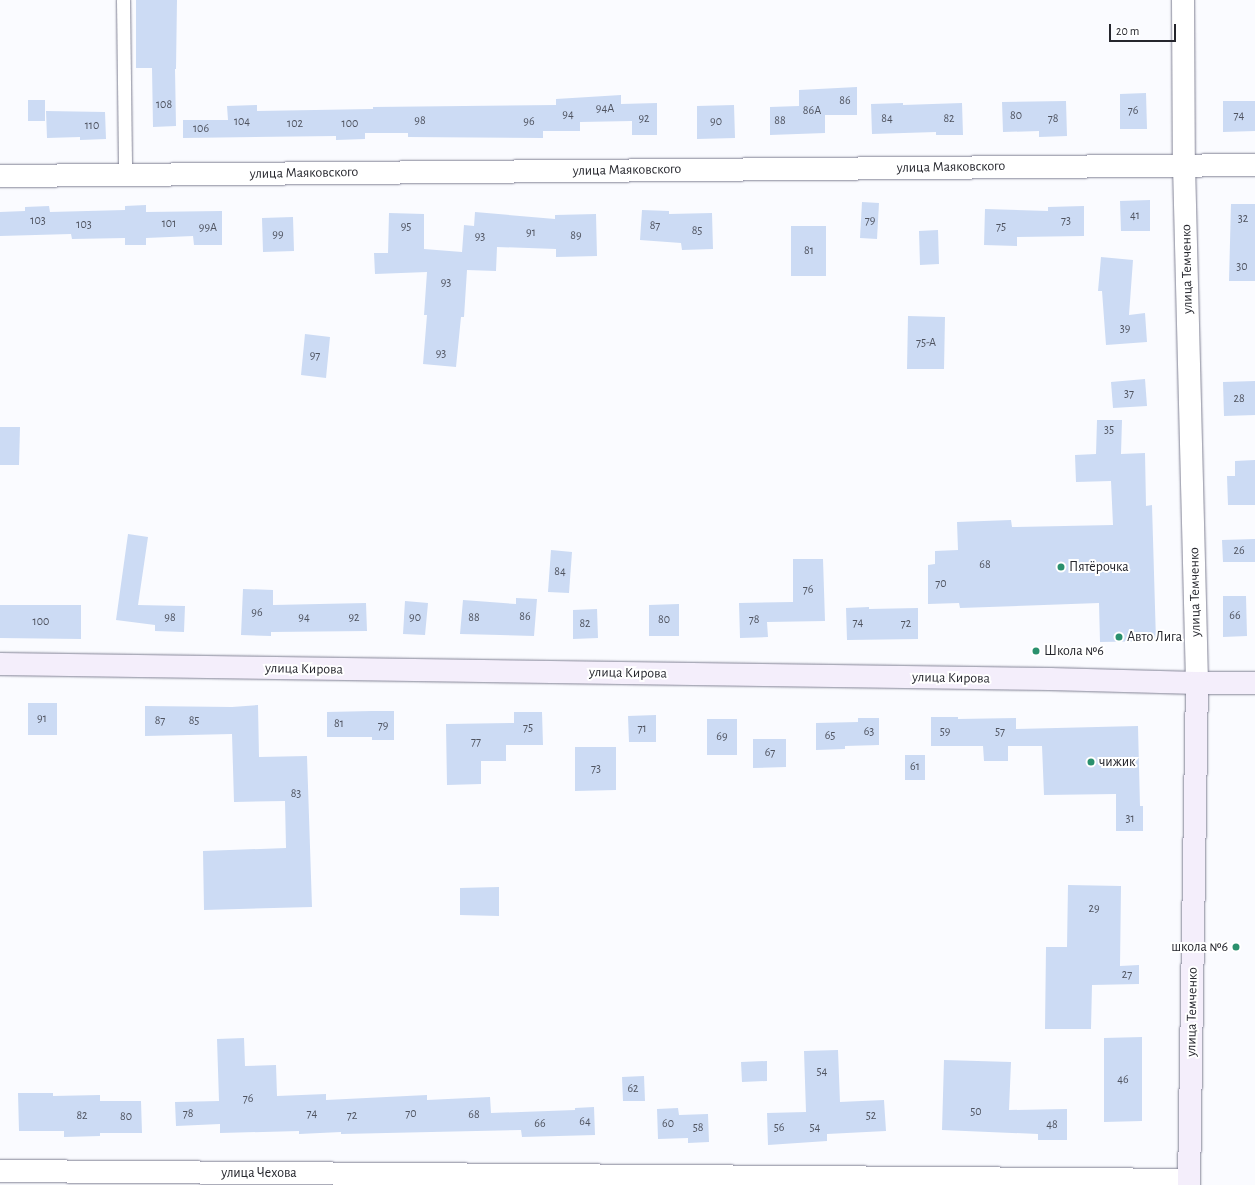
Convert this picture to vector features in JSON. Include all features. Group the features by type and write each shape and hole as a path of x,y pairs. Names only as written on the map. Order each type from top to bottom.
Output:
{"main road":[{"name":"улица Кирова","path":"0,664 1050,679 1197,684 1255,682"},
{"name":"улица Темченко","path":"1189,1182 1197,684"}],"street":[{"name":"улица Темченко","path":"1183,0 1184,165 1197,684"},
{"name":"улица Маяковского","path":"0,176 1255,165"},
{"name":"улица Чехова","path":"0,1171 1189,1182"}],"lane":[{"path":"123,0 125,175"}],"building":[{"path":"136,0 177,0 175,69 176,126 153,127 152,68 136,68"},
{"path":"857,87 857,115 825,115 825,133 770,135 770,107 799,106 799,90"},
{"path":"1146,93 1147,129 1120,129 1120,94"},
{"path":"621,95 621,104 657,103 657,135 632,135 632,121 580,122 580,131 543,131 543,138 408,137 408,133 365,133 365,139 336,140 336,136 183,138 183,120 228,120 227,106 257,105 257,111 373,109 373,107 556,105 556,99"},
{"path":"28,100 45,100 45,121 28,121"},
{"path":"1066,101 1067,136 1039,137 1039,131 1003,132 1002,102"},
{"path":"1223,101 1255,101 1255,131 1223,132"},
{"path":"903,103 903,105 962,103 963,135 936,135 936,132 872,134 871,104"},
{"path":"734,105 735,138 697,139 697,106"},
{"path":"46,111 105,112 106,139 80,140 80,137 47,138"},
{"path":"1150,200 1150,231 1121,231 1120,201"},
{"path":"862,202 879,203 877,239 860,238"},
{"path":"1231,204 1255,204 1255,281 1229,281"},
{"path":"146,205 146,212 222,211 222,245 194,245 193,236 146,238 146,245 125,245 125,238 72,239 71,234 0,236 0,212 25,211 25,207 49,206 50,212 125,210 125,206"},
{"path":"1084,206 1084,236 1017,237 1017,246 984,245 985,209 1048,211 1048,207"},
{"path":"642,210 669,211 669,214 712,213 713,249 682,250 681,243 640,240"},
{"path":"475,212 555,219 555,215 596,214 597,256 556,257 556,249 497,247 496,271 467,270 464,317 461,317 456,367 423,364 427,315 424,315 427,272 375,274 374,253 388,253 389,213 424,214 424,249 462,252 464,225 474,226"},
{"path":"293,217 294,251 263,252 262,218"},
{"path":"791,226 826,226 826,276 791,276"},
{"path":"938,230 939,264 920,265 919,231"},
{"path":"1101,257 1133,260 1129,315 1145,313 1147,342 1106,345 1102,291 1098,291"},
{"path":"908,316 945,317 944,369 907,369"},
{"path":"305,334 330,337 326,378 301,375"},
{"path":"1145,379 1147,406 1113,408 1111,382"},
{"path":"1255,381 1255,415 1224,416 1223,382"},
{"path":"1097,420 1122,420 1121,454 1145,453 1146,506 1152,505 1156,641 1100,642 1099,603 960,608 959,603 928,604 928,565 935,564 935,551 958,550 957,522 1011,520 1012,527 1113,525 1111,481 1076,482 1075,455 1096,454"},
{"path":"0,427 20,427 19,465 0,465"},
{"path":"1255,460 1255,505 1228,505 1227,476 1235,476 1235,461"},
{"path":"128,534 148,537 138,605 185,606 184,632 155,631 155,625 116,620"},
{"path":"1255,539 1255,562 1223,562 1222,540"},
{"path":"551,550 572,552 569,593 548,592"},
{"path":"793,559 823,559 825,621 767,622 768,637 740,638 739,603 793,602"},
{"path":"243,589 273,590 273,605 366,603 367,631 271,632 271,636 241,635"},
{"path":"1223,596 1246,596 1247,636 1223,637"},
{"path":"516,598 537,599 534,636 460,634 463,600 516,604"},
{"path":"405,601 428,603 425,635 403,634"},
{"path":"679,604 679,636 649,636 649,605"},
{"path":"0,605 81,605 81,639 0,638"},
{"path":"869,607 869,609 918,608 918,639 847,640 846,608"},
{"path":"597,609 598,638 573,639 573,610"},
{"path":"28,703 57,703 57,735 28,735"},
{"path":"258,705 259,757 307,756 312,907 204,910 203,851 286,848 285,801 234,802 232,734 145,736 145,706 232,707"},
{"path":"394,711 394,740 372,740 372,737 327,737 327,712"},
{"path":"514,712 542,712 543,745 506,745 506,761 481,761 481,784 447,785 446,724 514,723"},
{"path":"656,715 656,742 629,742 628,716"},
{"name":"чижик","path":"931,717 958,717 958,719 1016,718 1016,729 1138,726 1140,806 1143,806 1143,831 1116,831 1116,794 1044,795 1042,746 1008,746 1008,761 984,761 983,746 931,746"},
{"path":"858,718 879,718 879,745 845,746 845,749 816,750 816,723 858,722"},
{"path":"707,719 737,719 737,755 707,755"},
{"path":"753,739 786,739 786,767 753,768"},
{"path":"575,747 616,747 616,790 575,791"},
{"path":"905,755 925,755 925,780 905,780"},
{"path":"1068,885 1121,886 1120,966 1139,965 1139,984 1092,985 1091,1029 1045,1029 1046,947 1067,947"},
{"path":"499,887 499,916 460,915 460,888"},
{"path":"1142,1037 1142,1121 1104,1122 1104,1038"},
{"path":"244,1038 245,1066 276,1065 277,1096 326,1094 326,1100 427,1095 427,1100 490,1097 491,1113 575,1110 575,1108 594,1107 595,1135 522,1137 521,1130 341,1134 341,1132 299,1134 299,1131 220,1133 220,1124 176,1126 175,1102 219,1101 217,1039"},
{"path":"838,1050 840,1102 884,1100 886,1131 827,1134 827,1141 768,1145 767,1113 806,1112 804,1051"},
{"path":"944,1060 1011,1062 1009,1110 1067,1109 1067,1140 1038,1140 1038,1134 942,1130"},
{"path":"767,1061 767,1081 742,1082 741,1062"},
{"path":"644,1076 645,1101 623,1101 622,1077"},
{"path":"18,1093 53,1093 53,1096 100,1095 100,1101 141,1101 142,1133 100,1133 100,1136 64,1137 64,1131 19,1131"},
{"path":"678,1108 679,1115 708,1114 709,1142 688,1143 688,1138 658,1139 657,1109"}],"place":[{"name":"Пятёрочка","path":"1061,567"},
{"name":"Авто Лига","path":"1119,637"},
{"name":"Школа №6","path":"1036,651"},
{"name":"чижик","path":"1091,762"},
{"name":"школа №6","path":"1236,947"}]}
